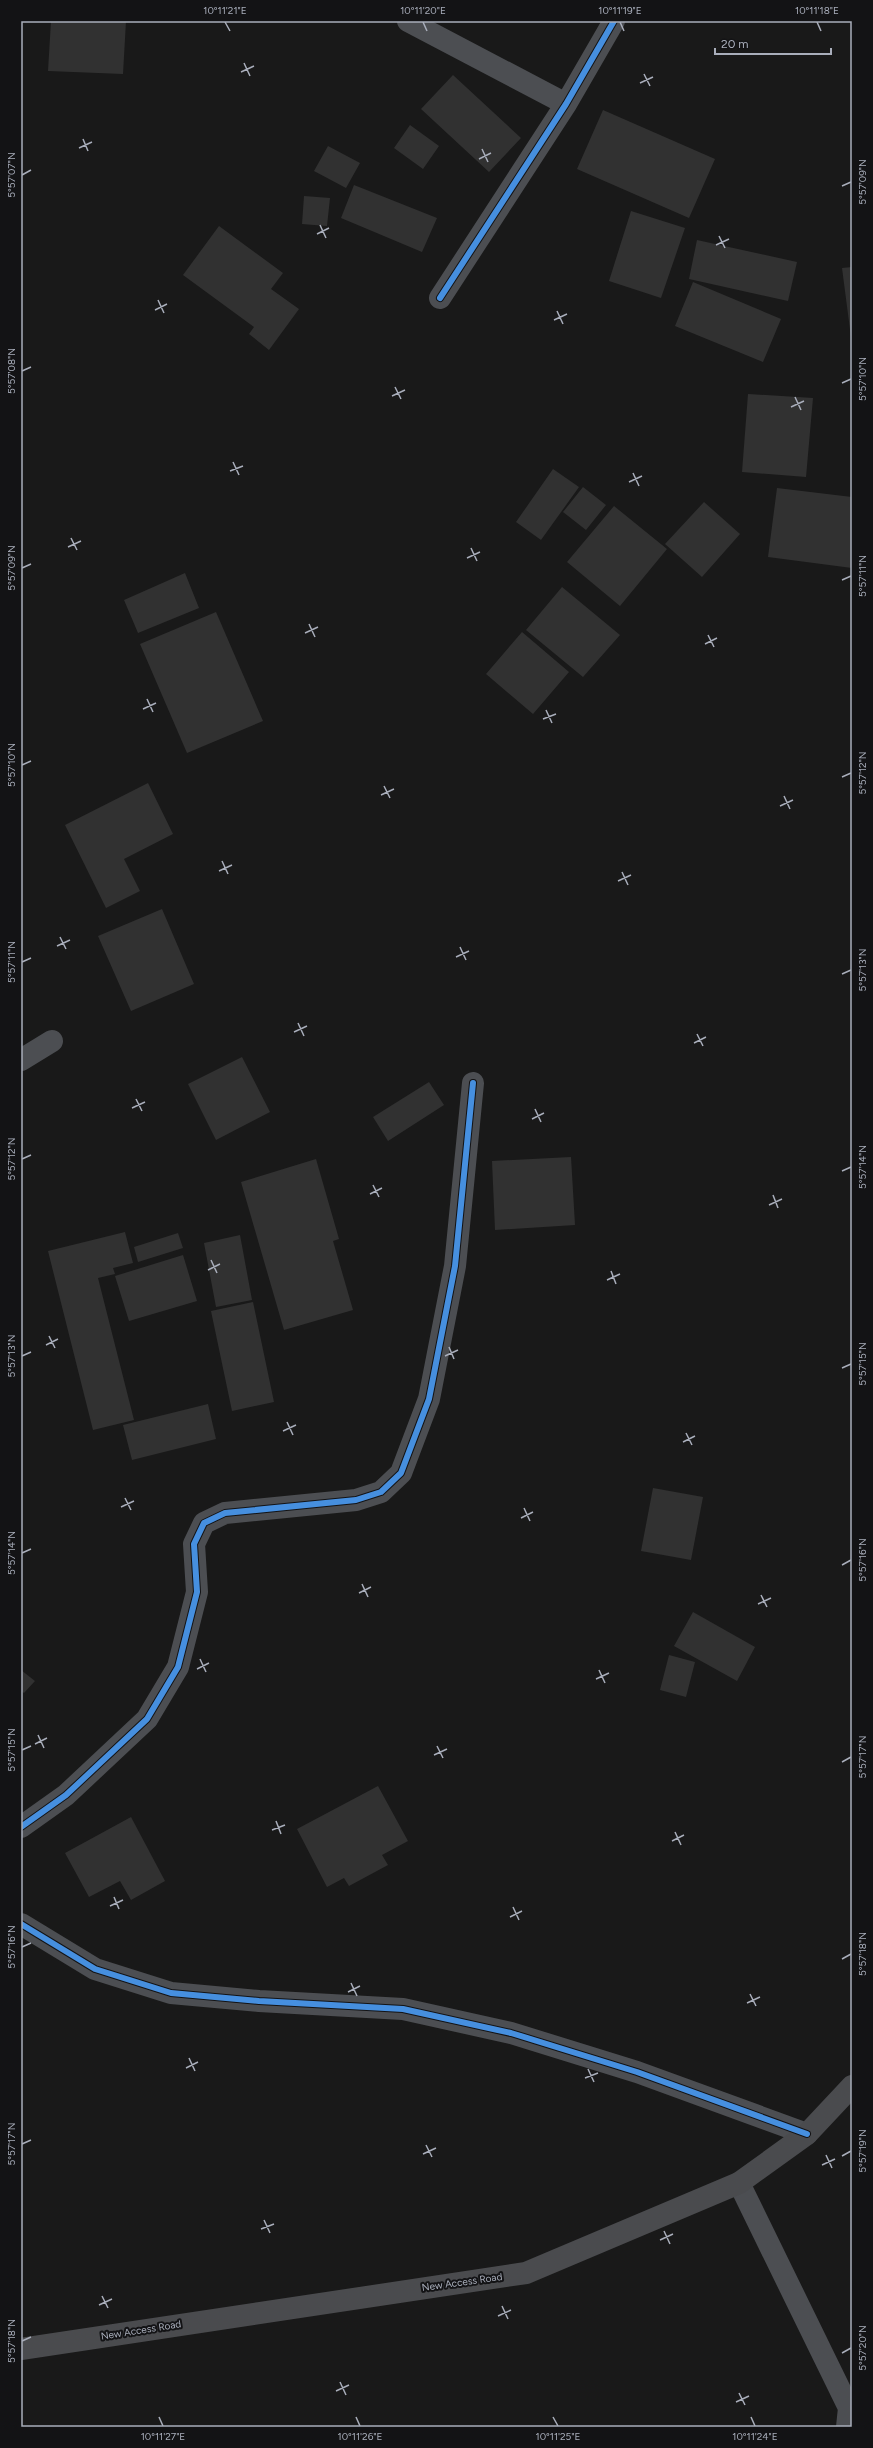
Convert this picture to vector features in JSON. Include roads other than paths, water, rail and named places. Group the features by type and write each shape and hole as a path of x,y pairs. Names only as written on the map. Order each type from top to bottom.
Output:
{"main road":[{"name":"New Access Road","path":"21,2349 526,2273 739,2183 807,2134 852,2086"}],"street":[{"path":"408,21 566,104"},
{"path":"440,298 566,104 614,21"},
{"path":"21,1060 52,1041"},
{"path":"21,1828 66,1795 147,1719 178,1667 197,1592 194,1544 204,1523 225,1513 356,1500 381,1492 401,1473 429,1399 455,1266 473,1083"},
{"path":"21,1924 95,1969 171,1993 259,2001 403,2010 511,2033 637,2072 807,2134"},
{"path":"739,2183 848,2408 847,2427"}]}
